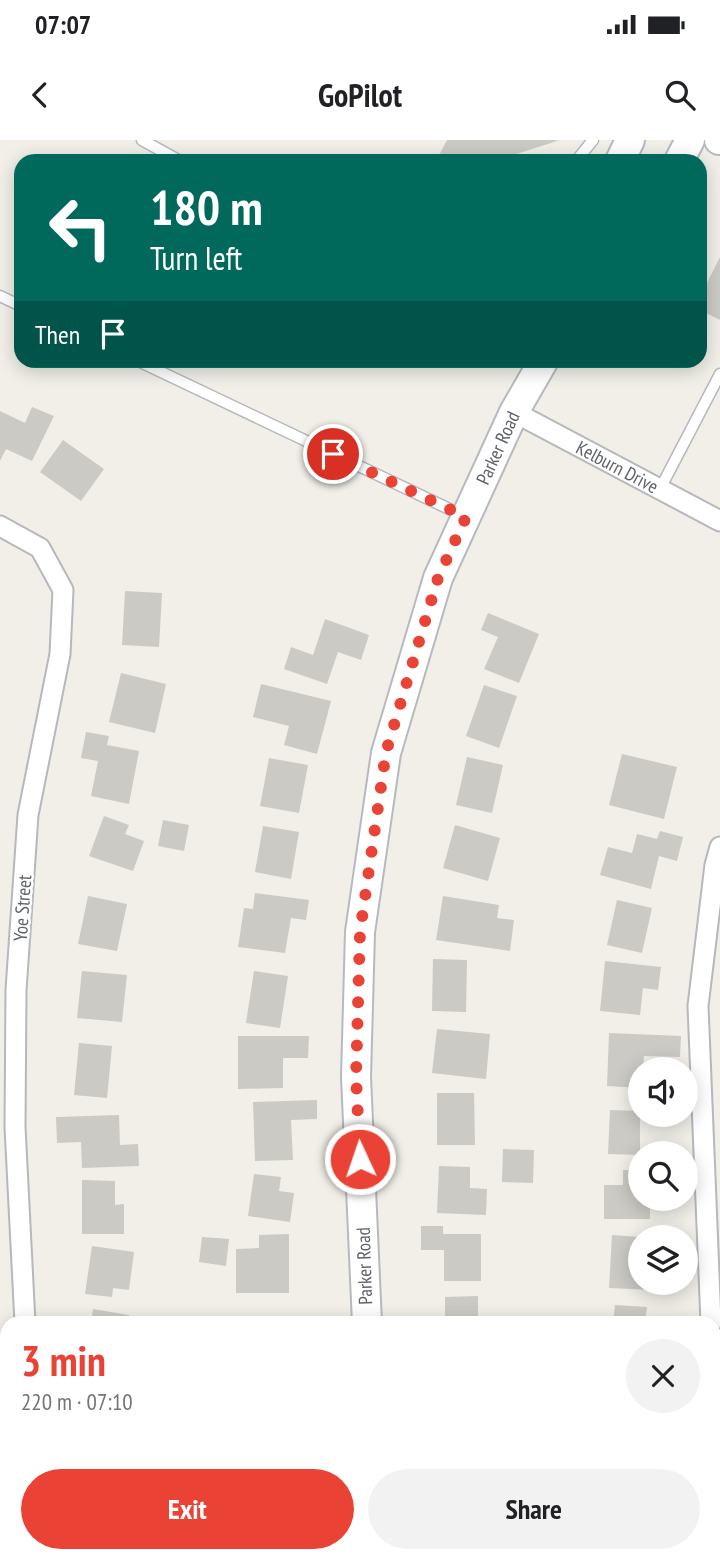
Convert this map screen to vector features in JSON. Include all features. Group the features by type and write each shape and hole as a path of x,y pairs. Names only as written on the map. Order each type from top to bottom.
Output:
{"street":[{"name":"Parker Road","path":"367,1316 356,1077 360,932 386,752 438,578 514,412 539,368"},
{"name":"Kelburn Drive","path":"514,412 720,521"},
{"name":"Yoe Street","path":"0,526 40,548 63,590 60,654 28,815 16,990 15,1127 24,1316"},
{"path":"711,1316 698,1006 715,865 720,847"}],"lane":[{"path":"142,140 167,154"},
{"path":"582,154 593,140"},
{"path":"153,368 466,517"},
{"path":"660,489 720,374"}],"building":[{"path":"447,140 557,140 517,154 440,154"},
{"path":"720,257 720,320 707,314 707,283"},
{"path":"32,407 54,416 32,461 6,449 0,461 0,411 25,423"},
{"path":"63,440 104,469 81,501 40,472"},
{"path":"125,591 162,593 159,647 122,645"},
{"path":"488,613 539,634 519,683 484,669 498,637 481,630"},
{"path":"325,619 369,635 361,660 338,652 327,684 284,669 291,647 313,655"},
{"path":"121,673 166,684 155,733 109,722"},
{"path":"261,684 331,701 317,754 284,745 289,726 253,717"},
{"path":"484,685 517,696 499,748 466,736"},
{"path":"86,732 109,736 107,745 139,751 129,804 91,796 98,761 81,758"},
{"path":"622,754 677,767 664,819 609,805"},
{"path":"467,757 503,765 492,813 456,805"},
{"path":"269,758 308,765 299,813 260,806"},
{"path":"104,816 129,825 125,834 144,841 133,871 89,856"},
{"path":"163,820 189,825 184,851 158,846"},
{"path":"455,825 500,838 488,881 443,868"},
{"path":"263,826 299,832 291,879 255,872"},
{"path":"660,831 683,837 677,861 659,856 651,889 600,875 608,847 632,853 637,834 657,839"},
{"path":"255,893 309,900 306,920 291,918 285,953 238,947 244,908 253,909"},
{"path":"88,896 127,904 117,951 78,944"},
{"path":"443,896 499,905 497,918 514,920 510,951 436,940"},
{"path":"617,900 652,908 642,953 607,945"},
{"path":"433,959 467,960 466,1012 432,1011"},
{"path":"605,961 661,967 658,990 643,988 640,1015 600,1011"},
{"path":"82,971 127,975 122,1022 77,1018"},
{"path":"254,971 288,976 280,1028 246,1023"},
{"path":"437,1029 490,1034 486,1079 432,1073"},
{"path":"609,1033 681,1036 680,1057 628,1057 628,1087 607,1086"},
{"path":"238,1036 309,1036 308,1058 283,1058 283,1088 238,1089"},
{"path":"79,1043 112,1046 107,1098 74,1095"},
{"path":"437,1093 474,1093 475,1145 437,1145"},
{"path":"317,1100 317,1119 291,1120 293,1160 255,1161 253,1102"},
{"path":"610,1110 628,1111 628,1127 640,1127 640,1141 628,1141 628,1155 608,1154"},
{"path":"119,1115 120,1145 138,1144 139,1166 82,1168 81,1142 57,1143 56,1117"},
{"path":"503,1149 534,1150 533,1183 502,1182"},
{"path":"439,1166 470,1167 470,1188 487,1189 486,1215 437,1213"},
{"path":"623,1170 628,1170 628,1211 650,1211 650,1219 604,1219 604,1185 623,1185"},
{"path":"254,1174 281,1177 279,1191 294,1193 290,1222 248,1216"},
{"path":"82,1180 115,1181 115,1205 124,1204 124,1234 82,1234"},
{"path":"421,1226 443,1226 443,1234 481,1234 481,1281 444,1281 444,1250 421,1250"},
{"path":"289,1234 289,1293 236,1293 236,1249 259,1248 259,1235"},
{"path":"612,1235 628,1236 628,1289 609,1288"},
{"path":"202,1237 229,1239 226,1266 199,1262"},
{"path":"92,1246 134,1252 129,1290 113,1288 112,1297 85,1294"},
{"path":"478,1296 478,1316 445,1316 445,1297"},
{"path":"615,1305 647,1307 646,1316 614,1316"},
{"path":"93,1309 129,1315 129,1316 92,1316"}],"route":[{"path":"333,454 466,517 438,578 386,752 360,932 356,1077 360,1159"}]}
